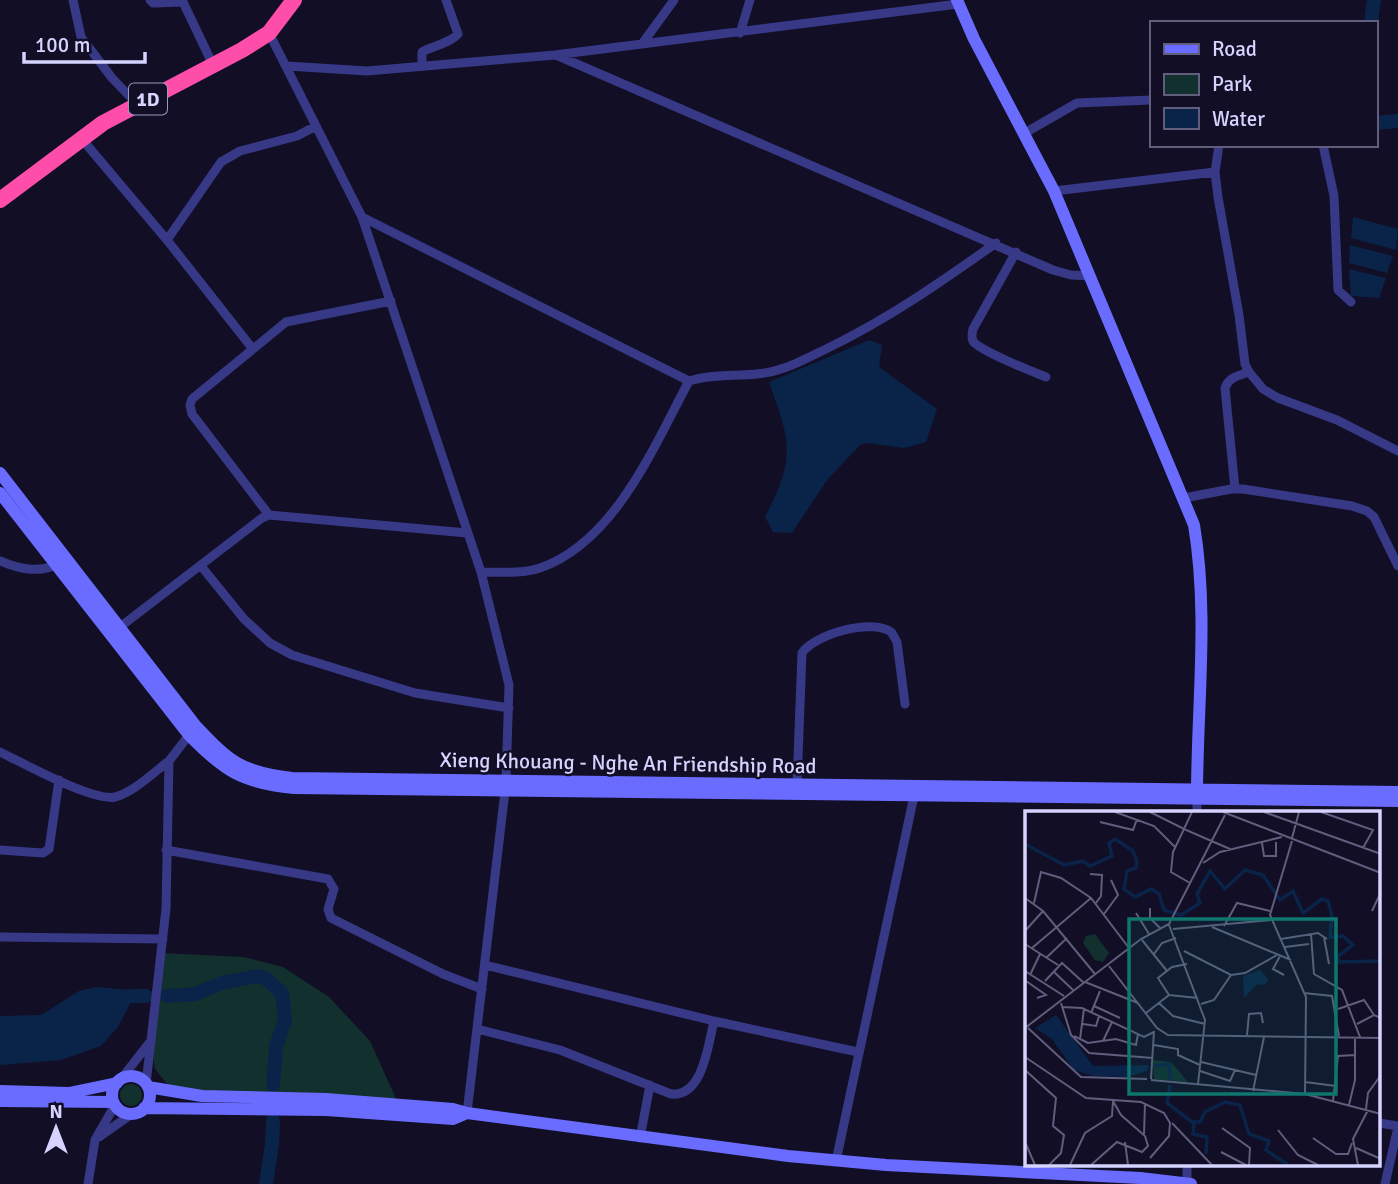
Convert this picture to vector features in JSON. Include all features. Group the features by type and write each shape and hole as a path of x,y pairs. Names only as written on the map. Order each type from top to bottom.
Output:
{"highway":[{"name":"1D","path":"0,200 81,138 137,104 243,50 269,33 294,0"}],"street":[{"path":"73,0 81,37 112,78 137,104"},
{"path":"150,0 153,3 183,2 213,65"},
{"path":"422,66 422,52 454,39 458,34 446,0"},
{"path":"642,44 674,0"},
{"path":"740,33 750,0"},
{"path":"287,66 367,71 555,55 740,33 958,2 1054,191 1194,525 1200,594 1197,811"},
{"path":"269,33 362,217 481,572 509,685 505,787 467,1113"},
{"path":"555,55 996,243 1053,270 1090,276"},
{"path":"1023,134 1077,103 1150,100"},
{"path":"167,240 221,162 240,151 297,136 316,126"},
{"path":"81,138 167,240 252,348"},
{"path":"1219,147 1215,172 1240,315 1245,364 1249,372 1263,389 1278,398 1337,420 1398,451"},
{"path":"1323,147 1334,197 1338,290 1351,302"},
{"path":"1054,191 1215,172"},
{"path":"362,217 689,381"},
{"path":"481,572 540,568 576,550 609,517 639,472 689,381 708,375 758,374 786,368 873,326 926,293 996,243"},
{"path":"1016,253 973,329 972,337 984,350 1046,377"},
{"path":"269,516 192,414 192,399 286,322 391,301"},
{"path":"1235,489 1225,388 1228,381 1234,377 1249,372"},
{"name":"Xieng Khouang - Nghe An Friendship Road","path":"0,473 189,735 215,761 237,775 265,785 294,788 797,784 914,790"},
{"path":"1184,498 1235,489 1352,506 1367,511 1374,517 1398,566"},
{"name":"Xieng Khouang - Nghe An Friendship Road","path":"0,493 56,565 222,754 239,766 264,775 505,787 1197,794 1398,801"},
{"path":"115,630 262,518 269,516 467,533"},
{"path":"0,561 30,570 45,570 56,565"},
{"path":"201,566 244,620 270,643 292,655 415,693 509,708"},
{"path":"797,784 802,653 807,645 842,630 878,627 892,633 897,642 905,704"},
{"path":"0,752 97,796 117,796 169,761 189,735"},
{"path":"95,1140 139,1111 149,1100 147,1086 151,1041 166,909 169,761"},
{"path":"0,850 43,853 49,849 59,780"},
{"path":"836,1161 914,790"},
{"name":"Xieng Khouang - Nghe An Friendship Road","path":"1197,794 1398,792"},
{"path":"166,850 328,879 334,889 328,909 331,918 443,974 482,989"},
{"path":"0,937 163,939"},
{"path":"485,965 714,1021 858,1052"},
{"path":"477,1029 545,1045 671,1094 687,1093 698,1076 714,1021"},
{"path":"151,1041 112,1092 114,1103 122,1112 326,1110 453,1119 467,1113"},
{"path":"0,1091 69,1093 137,1077 147,1086 202,1096 386,1102 453,1109 640,1138 836,1161 1189,1183"},
{"path":"640,1138 650,1085"},
{"path":"0,1101 114,1103"},
{"path":"88,1184 95,1140 114,1103"},
{"path":"1380,1124 1398,1127 1385,1184"}],"green space":[{"path":"161,953 244,957 283,967 329,997 370,1041 398,1103 202,1096 167,1084 155,1069 151,1041"},
{"path":"131,1084 139,1087 142,1095 139,1103 131,1106 123,1103 120,1095 123,1087"}],"water":[{"path":"1353,217 1398,229 1396,250 1351,238"},
{"path":"1350,245 1393,256 1387,273 1349,263"},
{"path":"1349,269 1386,278 1379,298 1351,296"},
{"path":"869,340 882,345 879,367 937,409 926,442 904,448 867,443 860,445 827,480 792,533 773,532 765,517 782,479 787,450 786,436 769,382"},
{"path":"96,987 130,990 132,1000 118,1027 101,1046 61,1060 0,1065 0,1016 41,1015 79,991"}],"waterway":[{"path":"1371,21 1374,0"},
{"path":"1377,123 1398,121"},
{"path":"166,996 195,994 222,983 257,976 265,978 282,993 285,1019 276,1047 273,1085"},
{"path":"131,996 146,996"},
{"path":"266,1184 273,1121"}]}
